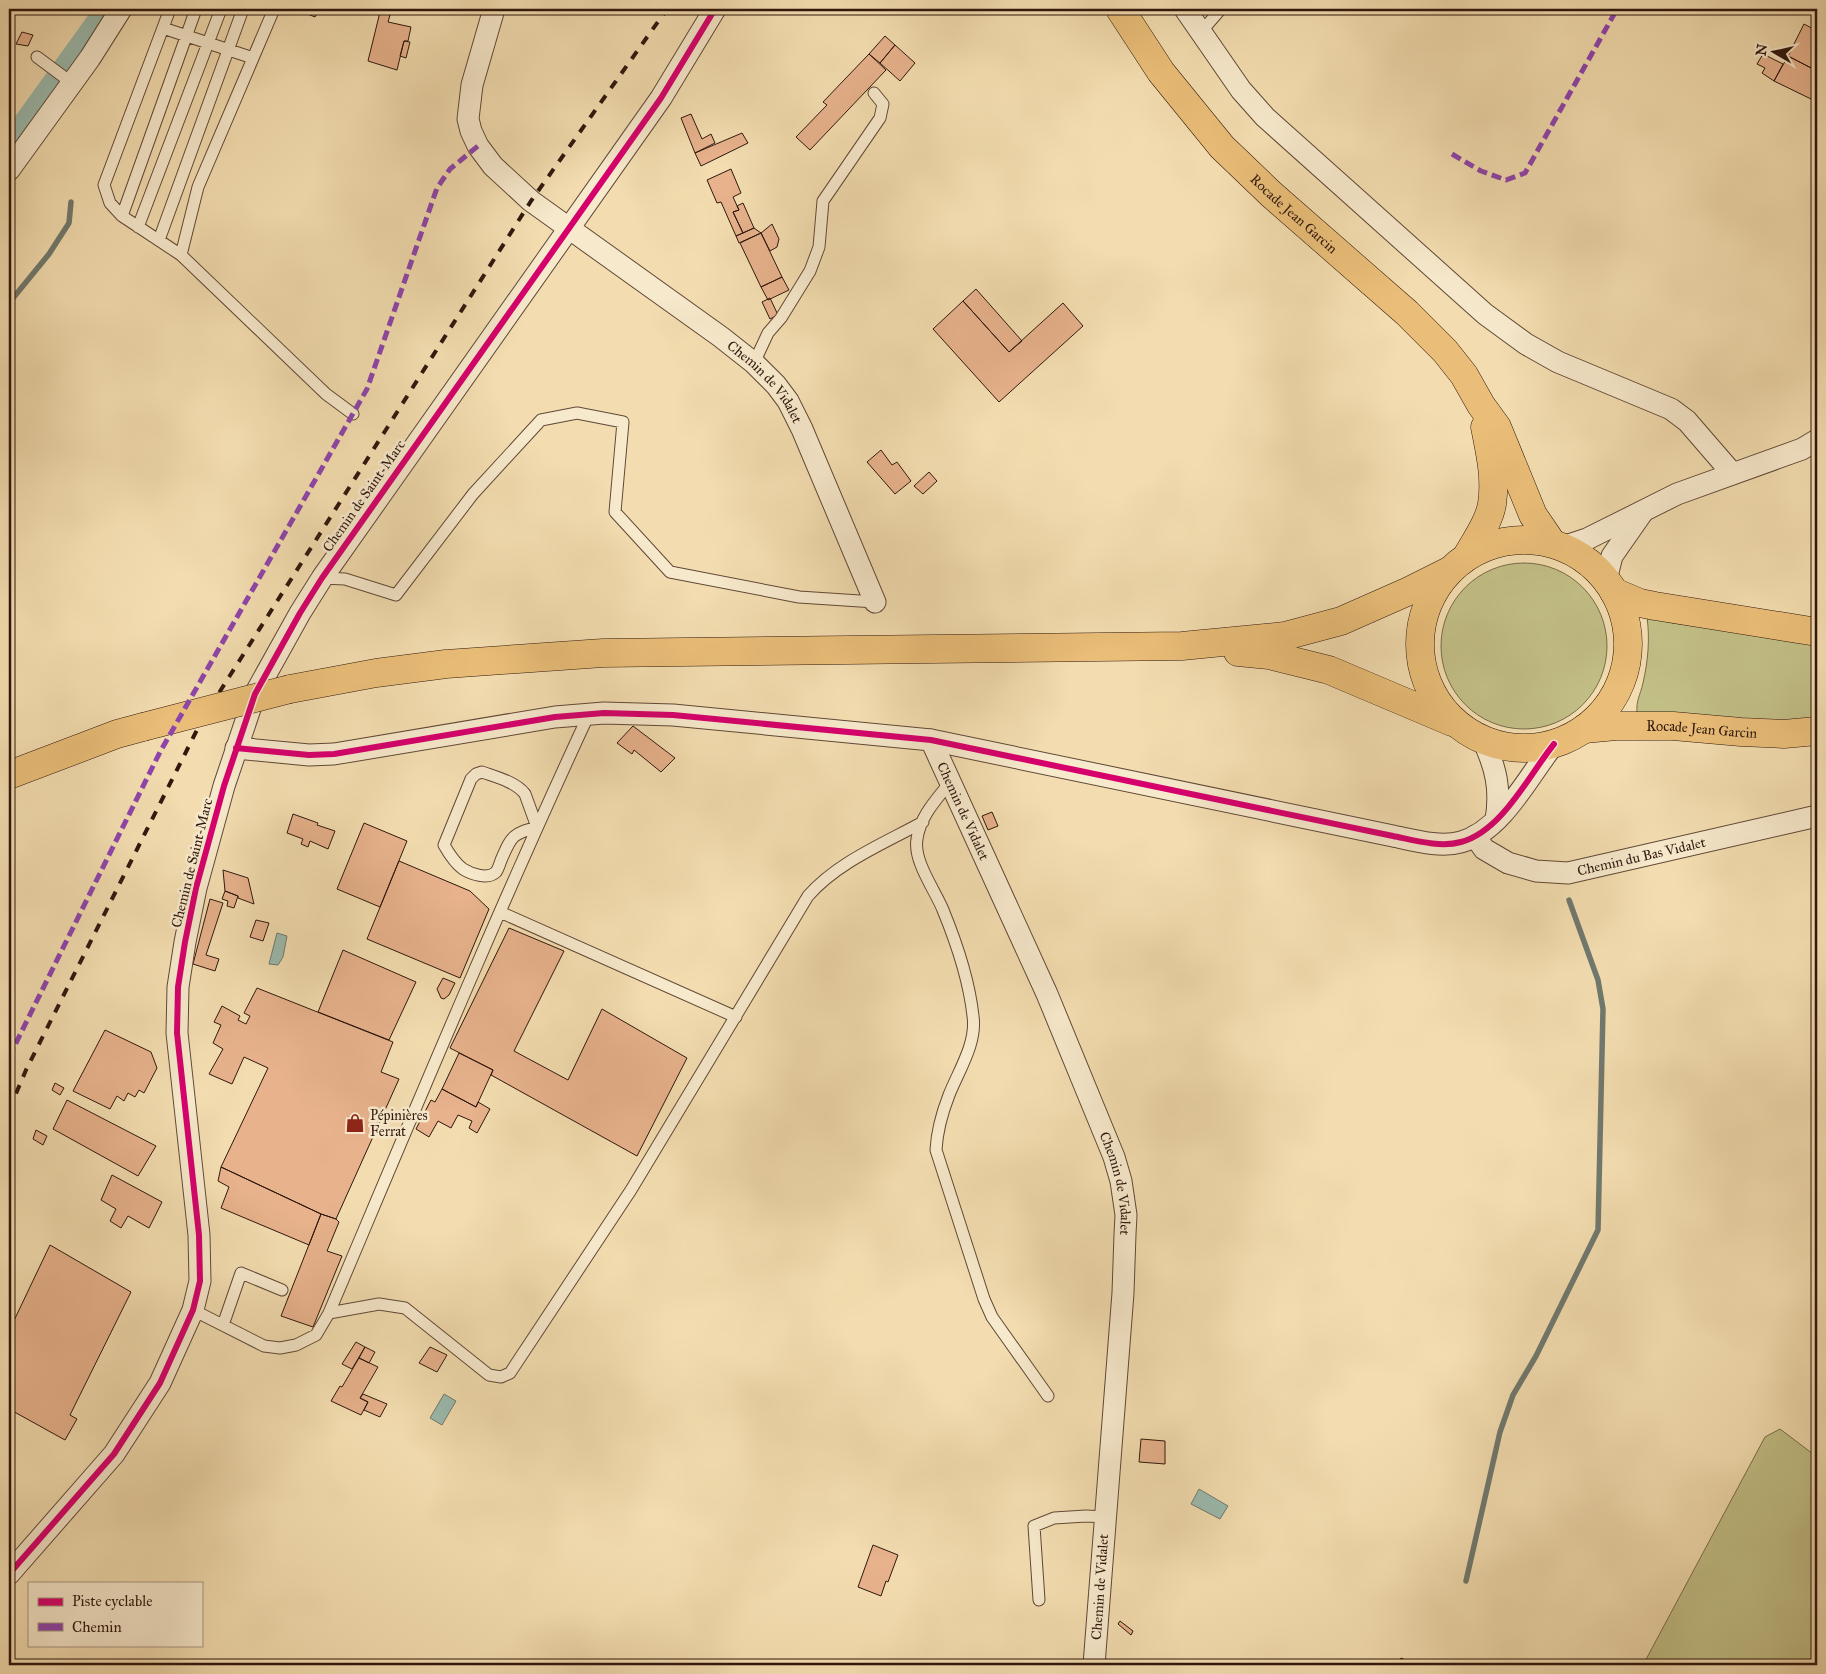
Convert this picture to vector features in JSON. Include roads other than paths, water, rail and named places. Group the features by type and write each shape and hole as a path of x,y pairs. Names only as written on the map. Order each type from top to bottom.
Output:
{"main road":[{"name":"Rocade Jean Garcin","path":"1120,9 1161,72 1222,147 1271,194 1407,313 1446,351 1464,375 1497,428 1533,515 1558,545"},
{"name":"Rocade Jean Garcin","path":"1459,725 1436,699 1422,667 1421,632 1430,598 1459,563 1484,527 1492,505 1493,472 1481,405"},
{"path":"9,775 117,734 290,689 376,673 446,664 603,653 1182,646 1285,636 1341,621 1409,591 1487,546 1508,541 1530,540 1558,545 1587,561 1610,586 1640,603 1817,632"},
{"path":"1182,646 1269,655 1329,670 1459,725 1483,740 1506,746 1530,748 1554,744 1584,729 1606,708 1621,681 1628,651 1625,620 1610,586"},
{"name":"Rocade Jean Garcin","path":"1584,729 1616,726 1673,726 1784,734 1817,731"}],"street":[{"path":"9,170 90,58 120,9"},
{"name":"Chemin de Vidalet","path":"494,9 472,85 468,119 478,146 493,166 531,200 721,337 754,363 776,385 788,401 802,429 875,602"},
{"name":"Chemin de Saint-Marc","path":"9,1574 114,1454 160,1383 193,1310 200,1281 199,1235 177,1033 178,987 196,888 236,748 255,694 282,644 322,578 661,98 715,9"},
{"path":"1185,9 1241,90 1264,117 1486,314 1526,344 1558,362 1671,409 1687,421 1732,473"},
{"path":"1558,545 1587,539 1677,494 1815,444"},
{"path":"1610,586 1612,556 1644,510"},
{"path":"236,748 309,755 334,754 555,717 604,713 673,715 931,740 1415,840 1445,843 1461,842 1475,836 1496,820 1511,805 1537,765 1554,744"},
{"name":"Chemin de Vidalet","path":"931,740 1047,994 1114,1157 1121,1181 1126,1215 1123,1293 1094,1665"},
{"path":"1483,740 1494,764 1498,787 1496,820"},
{"name":"Chemin du Bas Vidalet","path":"1475,836 1484,849 1508,863 1536,871 1568,873 1817,816"}],"lane":[{"path":"170,9 104,185 110,203 122,216 182,256 326,394 353,414"},
{"path":"122,216 196,9"},
{"path":"138,227 221,9"},
{"path":"158,240 243,9"},
{"path":"182,256 198,187 274,9"},
{"path":"1200,33 1221,9"},
{"path":"163,28 253,58"},
{"path":"37,57 71,82"},
{"path":"754,363 768,333 781,318 810,271 819,247 823,201 880,118 883,104 874,93"},
{"path":"322,578 344,579 396,595 473,494 541,420 577,413 623,422 615,512 670,572 800,597 875,602"},
{"path":"193,1310 264,1346 280,1348 296,1345 316,1335 330,1313 500,912 589,714"},
{"path":"482,772 521,789 525,794 537,827 519,832 510,839 497,871 491,876 484,876 462,868 444,845 471,779 476,774 482,772"},
{"path":"951,781 925,814 917,840 917,856 943,909 964,967 974,1029 937,1134 936,1150 981,1290 990,1311 1048,1396"},
{"path":"330,1313 379,1304 404,1308 489,1375 501,1377 510,1373 631,1190 808,896 818,884 838,868 922,822"},
{"path":"500,912 736,1017"},
{"path":"223,1325 240,1273 282,1290"},
{"path":"1039,1600 1034,1526 1054,1518 1106,1517"}],"waterway":[{"path":"9,142 105,9"},
{"path":"9,303 49,254 69,223 71,202"},
{"path":"1466,1581 1500,1432 1513,1395 1536,1356 1598,1230 1603,1009 1598,980 1569,900"}],"railway":[{"path":"9,1110 26,1070 203,718 531,201 667,9"}],"place":[{"name":"Pépinières Ferrat","path":"355,1123"}]}
